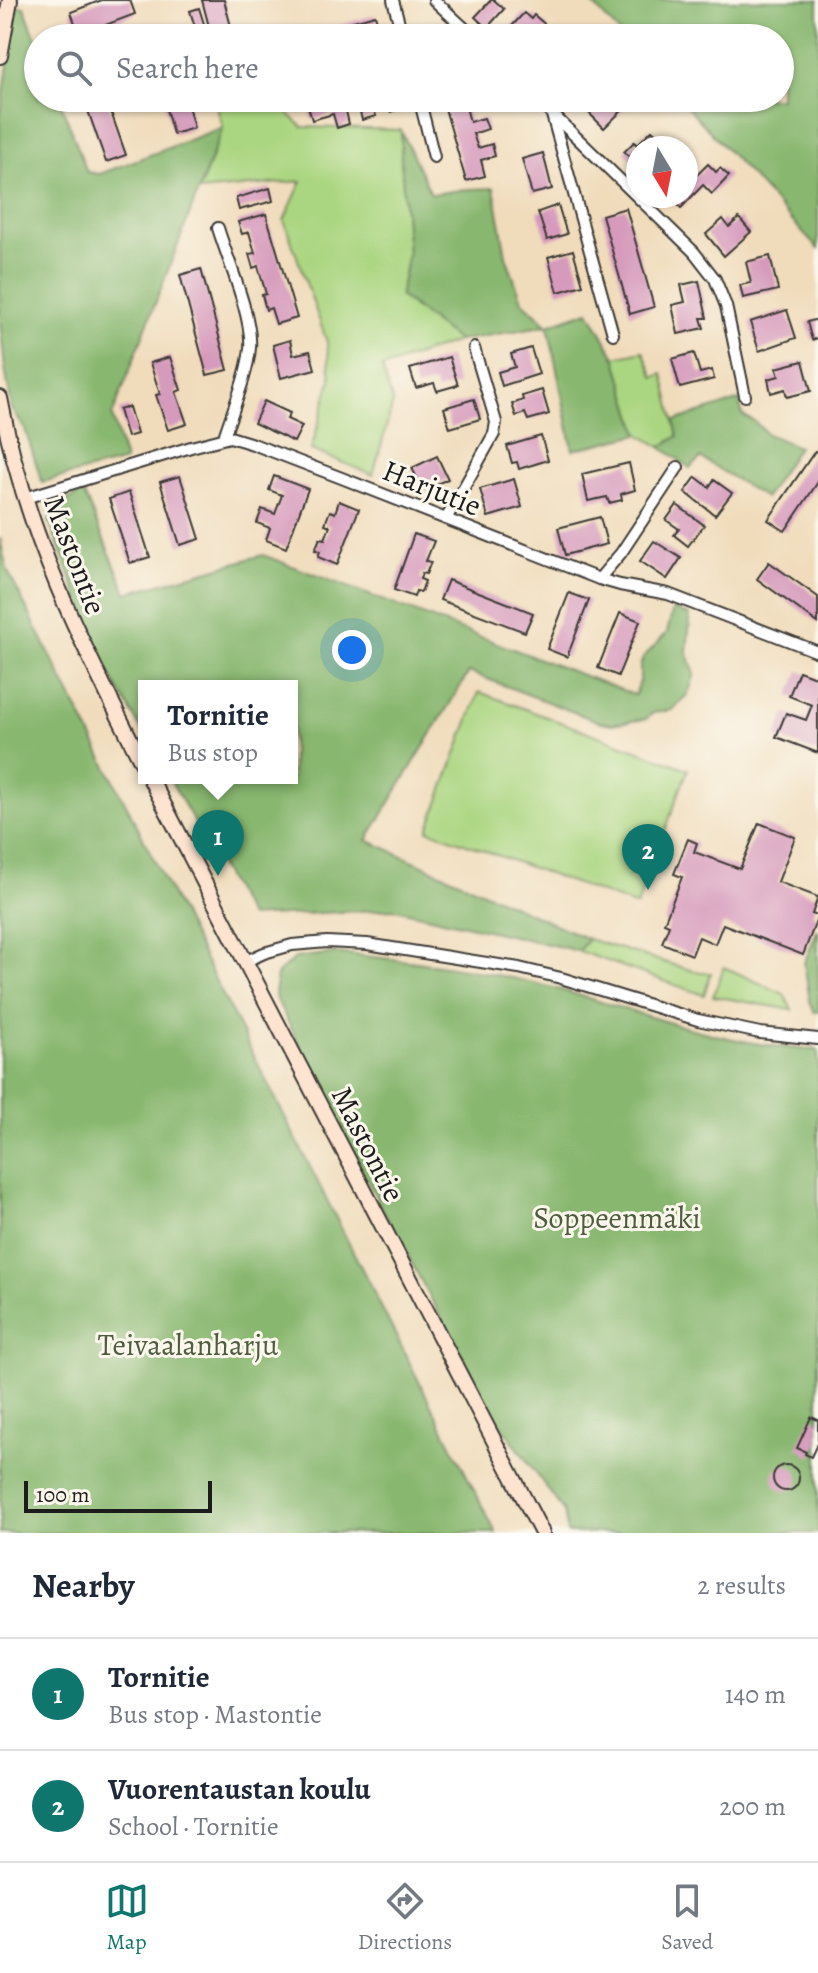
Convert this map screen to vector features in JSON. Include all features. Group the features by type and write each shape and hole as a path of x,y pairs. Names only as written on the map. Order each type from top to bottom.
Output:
{"main road":[{"path":"0,56 10,0"},
{"name":"Mastontie","path":"0,398 25,498 63,603 138,754"},
{"name":"Mastontie","path":"153,784 542,1533"}],"street":[{"path":"393,0 399,24"},
{"path":"434,0 460,24"},
{"path":"423,112 434,157"},
{"path":"551,113 613,334"},
{"path":"551,113 694,252 715,279 726,306 745,396"},
{"path":"25,498 224,437 246,366 250,335 218,228"},
{"path":"446,519 494,434 496,422 474,348"},
{"name":"Harjutie","path":"224,437 253,444 599,579 668,594 818,652"},
{"path":"599,579 621,553 678,467"},
{"path":"244,962 282,947 301,944 336,942 388,947 519,968 712,1023 760,1033 818,1039"}],"green space":[{"path":"589,0 818,0 818,249 692,112 794,112 794,24 611,24"},
{"path":"17,6 24,7 31,24 24,24 24,112 64,112 87,172 100,174 223,127 112,416 125,461 42,482 25,429 12,409 5,368 0,322 0,118"},
{"path":"218,112 286,112 303,127 401,130 408,252 400,296 458,341 382,368 393,403 373,475 311,450 331,380 327,342 284,220 302,181 199,191 223,127"},
{"path":"401,130 431,194 494,188 506,256 522,301 548,325 458,341 400,296 408,252"},
{"path":"589,311 615,357 639,434 573,450 548,325"},
{"path":"643,351 654,377 663,374 678,436 661,447 639,434 615,357"},
{"path":"740,400 742,415 754,421 767,434 798,447 765,498 701,458 690,468 661,447 678,436 674,421"},
{"path":"83,492 127,593 263,555 635,695 643,658 667,633 673,609 689,615 687,651 695,674 688,694 672,710 653,713 646,719 611,724 597,721 469,672 367,840 588,939 578,951 395,909 249,917 172,784 298,784 298,680 138,680 138,724 105,666 49,521 54,508"},
{"name":"Teivaalanharju","path":"0,538 7,570 496,1533 0,1533"},
{"path":"479,692 688,769 637,906 428,830"},
{"path":"818,929 818,1012 814,1012 804,963"},
{"path":"588,939 700,973 711,973 704,995 578,951"},
{"name":"Soppeenmäki","path":"334,953 418,962 502,976 719,1036 784,1048 818,1050 818,1533 567,1533 564,1512 491,1411 365,1176 275,996 277,974 295,958"},
{"path":"724,967 784,994 792,1010 713,996"}],"building":[{"path":"102,0 130,0 135,14 108,24 75,24 71,12"},
{"path":"202,0 224,0 230,24 208,24"},
{"path":"491,0 504,9 491,24 483,24 475,17"},
{"path":"199,8 204,24 194,24 190,11"},
{"path":"524,13 531,19 534,15 544,24 514,24"},
{"path":"375,15 378,24 343,24"},
{"path":"88,112 111,112 126,155 106,162"},
{"path":"167,112 190,112 194,128 173,134"},
{"path":"310,112 346,112 349,124 337,128 333,114 312,120"},
{"path":"360,112 375,112 376,116 362,120"},
{"path":"446,112 467,112 470,122 484,118 488,129 473,134 478,148 492,144 495,156 481,160 485,176 466,181"},
{"path":"588,112 621,112 604,128"},
{"path":"543,153 552,189 532,194 522,159"},
{"path":"708,164 716,172 720,168 729,176 712,194 703,185 698,190 698,174"},
{"path":"270,188 273,201 239,210 236,198"},
{"path":"558,205 567,234 547,240 538,212"},
{"path":"626,208 654,307 630,314 602,215"},
{"path":"266,214 297,318 276,324 271,308 266,310 262,295 266,294 258,266 253,268 249,254 255,253 249,232 242,234 238,222"},
{"path":"739,218 751,232 724,256 706,234 723,219 729,227"},
{"path":"573,250 583,285 558,292 548,257"},
{"path":"770,256 778,290 743,298 740,285 751,283 746,262"},
{"path":"201,269 228,370 207,375 180,275"},
{"path":"699,281 707,318 701,318 704,328 678,334 672,305 685,302 681,285"},
{"path":"787,310 796,338 759,351 750,322"},
{"path":"818,319 818,338 812,340 807,322"},
{"path":"290,340 293,355 310,351 315,369 281,378 273,345"},
{"path":"531,348 539,374 502,386 498,372 515,367 511,354"},
{"path":"694,353 700,373 712,370 714,379 680,388 672,359"},
{"path":"170,357 181,390 176,392 187,424 168,430 156,395 160,394 150,363"},
{"path":"449,357 458,385 437,391 434,383 416,388 410,369"},
{"path":"803,361 811,391 787,397 785,389 771,393 768,379 779,376 776,368"},
{"path":"542,390 549,414 528,420 525,413 516,416 512,404 523,400 522,396"},
{"path":"474,399 480,419 450,428 444,408"},
{"path":"264,401 290,413 287,419 302,426 294,442 254,423"},
{"path":"129,407 137,434 127,437 119,410"},
{"path":"541,436 548,460 519,469 517,462 512,463 507,446"},
{"path":"815,451 818,452 818,482 785,531 768,520"},
{"path":"437,456 448,479 423,490 412,468"},
{"path":"629,463 635,490 621,494 622,500 609,503 607,497 588,501 582,474"},
{"path":"180,476 200,539 180,545 160,482"},
{"path":"274,476 308,489 286,548 266,540 270,528 257,523 262,509 275,514 282,495 269,490"},
{"path":"696,477 709,487 714,480 732,493 715,515 685,492"},
{"path":"514,479 522,507 488,517 480,489"},
{"path":"129,492 150,557 130,563 109,499"},
{"path":"339,501 359,509 337,565 318,557 320,551 315,550 320,538 325,539 330,526 325,524 330,511 335,513"},
{"path":"677,505 704,525 688,546 674,535 679,529 666,520"},
{"path":"600,517 607,544 565,555 558,528"},
{"path":"414,534 434,541 426,561 431,562 420,579 425,581 421,592 416,591 414,597 394,590"},
{"path":"654,541 681,558 667,579 640,561"},
{"path":"769,562 818,597 818,623 757,579"},
{"path":"448,580 533,613 525,632 440,600"},
{"path":"569,593 589,600 567,657 547,649"},
{"path":"620,613 640,621 618,676 598,668"},
{"path":"799,671 818,678 818,753 776,737 786,713 806,720 812,705 789,696"},
{"path":"759,823 795,837 778,882 818,897 812,914 818,916 803,955 723,924 715,944 699,937 692,955 662,943 669,925 664,923 682,877 674,874 688,839 697,843 694,852 740,869"},
{"path":"811,1417 818,1420 818,1442 811,1457 797,1448"},
{"path":"786,1465 795,1469 799,1478 795,1487 786,1491 777,1487 773,1478 777,1469"}],"place":[{"name":"Tornitie","path":"218,876"},
{"name":"Vuorentaustan koulu","path":"648,890"}]}
